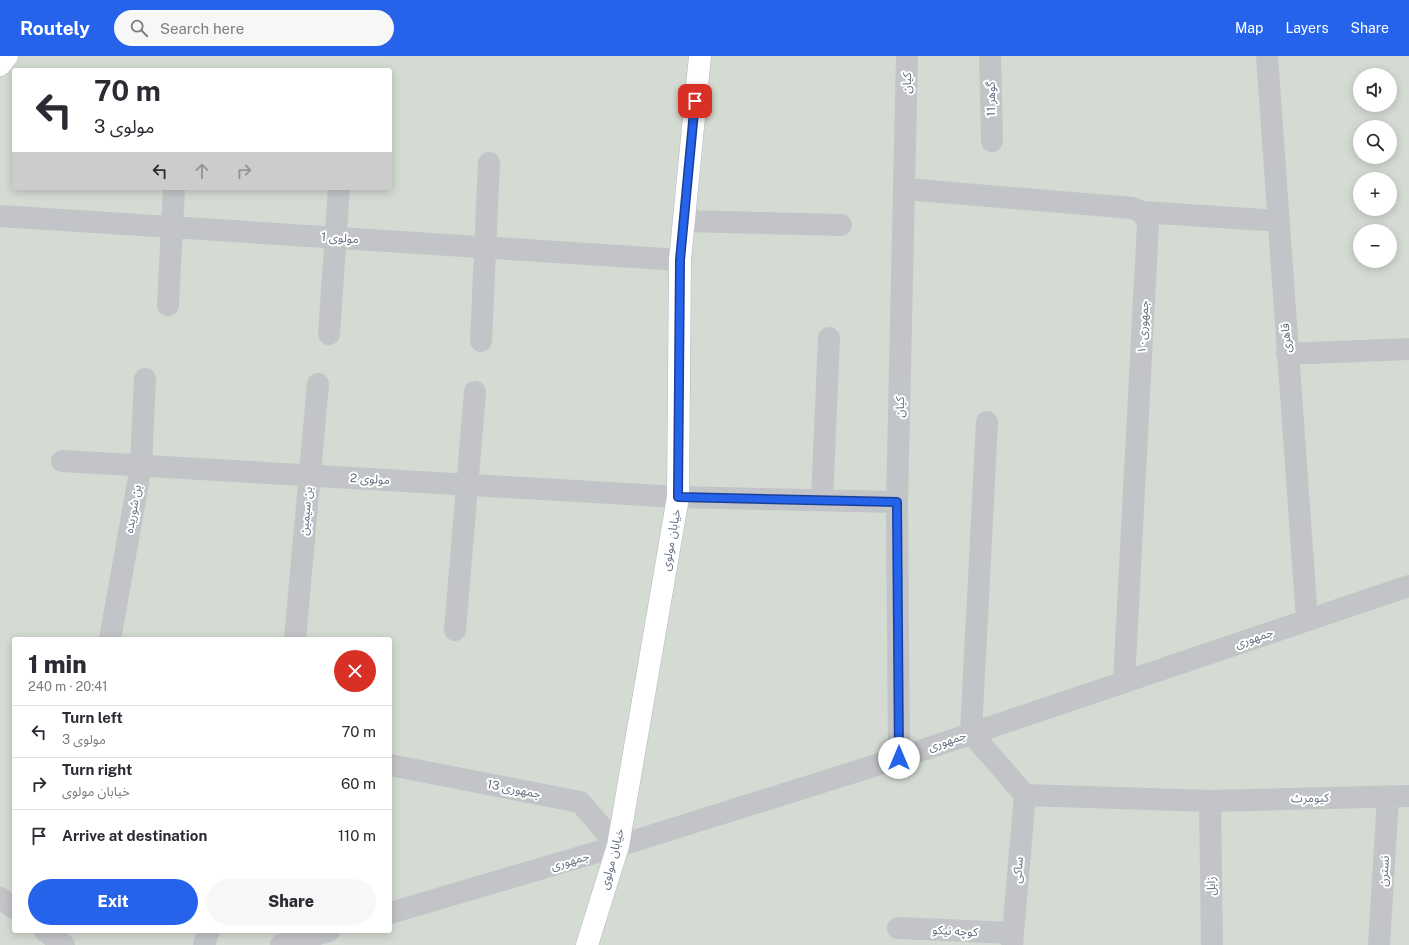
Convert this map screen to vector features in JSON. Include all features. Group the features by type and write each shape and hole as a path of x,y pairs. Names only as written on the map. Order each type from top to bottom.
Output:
{"main road":[{"path":"0,65 7,56"},
{"name":"خیابان مولوی","path":"587,945 618,846 678,497 680,260 700,56"}],"street":[{"name":"کیان","path":"899,758 897,502 907,56"},
{"name":"گوهر 11","path":"990,56 992,141"},
{"name":"قاهری","path":"1267,56 1307,620"},
{"path":"481,341 489,163"},
{"path":"905,189 1132,208 1142,212 1279,221"},
{"path":"168,305 174,190"},
{"path":"330,334 339,190"},
{"name":"جمهوری۱۰","path":"1124,682 1148,223 1142,212"},
{"name":"مولوی 1","path":"0,216 680,260"},
{"path":"684,221 841,225"},
{"path":"822,500 829,338"},
{"path":"1287,354 1409,349"},
{"name":"بن شوریده","path":"110,637 141,466 145,379"},
{"name":"بن سیمین","path":"295,637 318,384"},
{"path":"455,630 475,392"},
{"path":"987,422 971,733 1025,795"},
{"name":"مولوی 2","path":"62,461 678,497 897,502"},
{"name":"جمهوری","path":"392,912 618,846 899,758 1409,586"},
{"name":"جمهوری 13","path":"392,765 580,802 618,846"},
{"name":"کیومرث","path":"1025,795 1210,801 1399,796"},
{"name":"ساکی","path":"1012,939 1025,795"},
{"name":"نسترن","path":"1379,945 1399,796"},
{"name":"زابل","path":"1210,801 1212,945"},
{"path":"0,898 12,907"},
{"name":"کوچه نیکو","path":"898,928 1012,939"},
{"path":"48,933 64,945"},
{"path":"204,945 209,933"},
{"path":"281,945 322,933"}],"shaded area":[{"path":"0,56 1409,56 1409,945 0,945"}],"route":[{"path":"695,101 680,260 678,497 897,502 899,758"}]}
